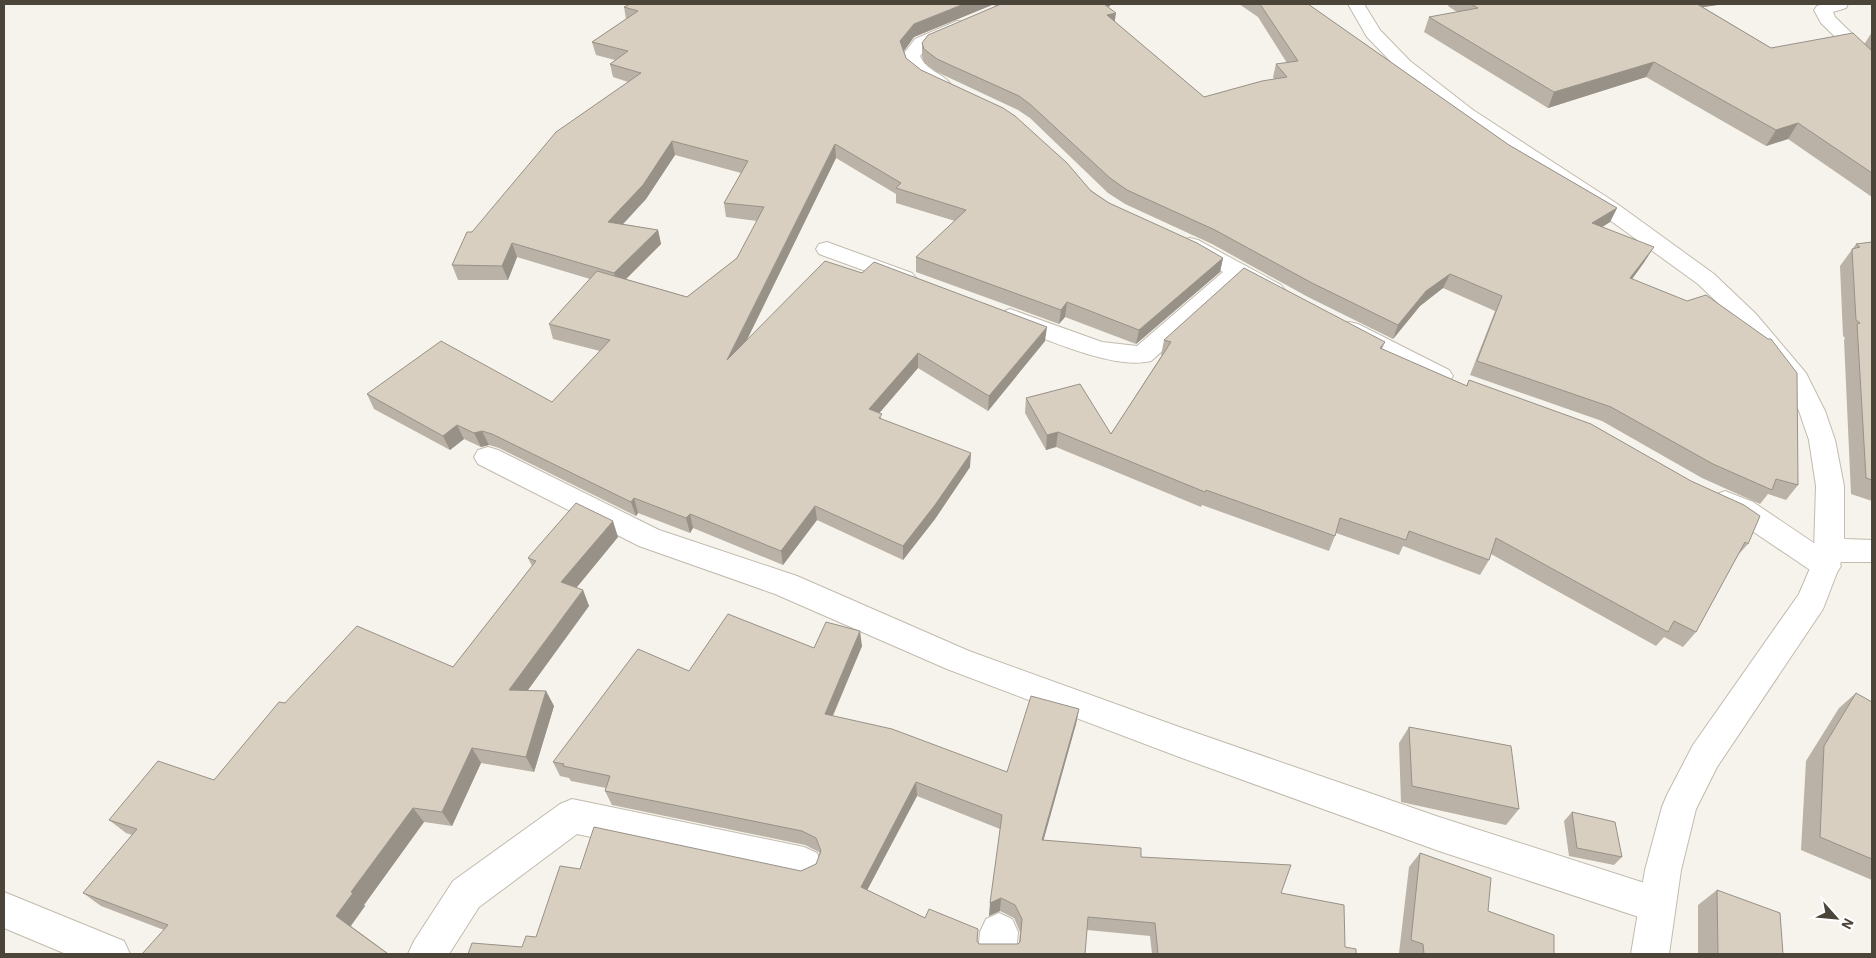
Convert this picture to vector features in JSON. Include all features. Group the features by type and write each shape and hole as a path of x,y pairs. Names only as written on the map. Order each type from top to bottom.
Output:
{"street":[{"path":"1356,4 1373,33 1404,65 1466,114 1608,208 1706,279 1748,320 1797,378 1812,411 1822,440 1830,486 1828,558 1812,600 1705,756 1679,807 1663,870 1650,954"},
{"path":"1840,4 1823,10 1827,20 1872,63"},
{"path":"966,97 929,78 914,66 910,56 921,43 977,18"},
{"path":"1168,235 1203,251 1292,300"},
{"path":"827,249 920,284"},
{"path":"986,308 1099,350 1142,355 1238,271"},
{"path":"1326,318 1435,373 1461,384"},
{"path":"488,457 649,538 786,585 958,660 1182,743 1439,834 1657,905"},
{"path":"1708,495 1742,510 1828,558 1872,551"},
{"path":"427,954 466,894 572,816 804,865"},
{"path":"4,910 111,954"}],"building":[{"path":"630,4 964,4 914,24 900,41 906,58 921,70 1003,108 1015,116 1067,163 1091,191 1109,203 1197,243 1223,258 1139,330 1067,302 1061,310 916,257 966,210 896,188 901,183 835,144 727,360 825,261 862,273 874,262 1047,327 989,396 918,353 869,409 882,414 879,418 971,453 935,505 903,546 815,506 781,551 690,514 686,518 634,498 631,502 492,434 482,431 474,433 457,425 443,436 367,394 441,341 552,402 610,340 549,324 597,271 687,297 737,258 764,207 724,203 748,161 672,141 643,185 608,222 658,230 614,273 512,243 502,266 452,265 467,232 472,232 556,132 641,73 610,64 628,51 592,42 638,11 624,7"},
{"path":"1001,4 1104,4 1116,13 1107,15 1204,97 1262,81 1287,77 1276,64 1298,61 1260,4 1308,4 1509,145 1617,208 1592,223 1654,247 1630,278 1687,301 1706,295 1768,339 1771,339 1797,373 1798,485 1776,479 1772,490 1713,464 1611,407 1477,361 1502,296 1450,274 1426,291 1398,325 1312,283 1215,230 1127,190 1110,178 1019,96 937,59 924,49 922,43 928,35"},
{"path":"1471,4 1697,4 1771,48 1853,33 1872,51 1872,173 1798,123 1776,130 1654,62 1554,92 1429,17 1478,8"},
{"path":"1872,242 1872,480 1866,478 1857,324 1860,323 1856,320 1852,249 1860,247 1856,244"},
{"path":"1244,268 1385,342 1380,348 1467,386 1469,380 1591,424 1691,481 1744,505 1760,516 1748,544 1745,542 1696,632 1674,621 1668,632 1496,538 1489,560 1409,531 1406,540 1340,518 1335,536 1206,490 1205,492 1058,432 1047,435 1026,398 1080,384 1111,434 1171,342 1164,340"},
{"path":"576,503 613,521 561,582 583,590 509,690 546,691 526,757 472,748 442,812 413,808 351,892 353,893 336,916 388,954 142,954 168,925 83,893 137,829 109,820 158,761 214,780 279,702 285,703 357,626 453,667 536,561 528,558"},
{"path":"728,614 814,648 826,622 860,631 825,714 892,729 1007,772 1031,696 1079,709 1042,840 1141,848 1141,857 1291,865 1281,893 1344,905 1345,947 1356,949 1356,954 1158,954 1155,923 1088,917 1085,954 468,954 472,943 522,947 526,936 536,937 560,866 580,869 594,827 801,871 816,864 821,851 816,838 802,831 605,791 610,776 553,762 638,649 689,671","holes":["916,782 1002,815 990,903 1001,898 1015,905 1022,919 1020,942 1018,944 979,944 977,941 978,929 929,909 925,918 861,887"]},
{"path":"1856,693 1872,702 1872,859 1820,837 1824,746"},
{"path":"1409,727 1511,746 1519,809 1412,786"},
{"path":"1572,812 1615,822 1622,857 1577,848"},
{"path":"1420,853 1491,878 1488,911 1554,935 1554,954 1424,954 1423,944 1411,940"},
{"path":"1717,890 1780,913 1783,954 1718,954"}]}
